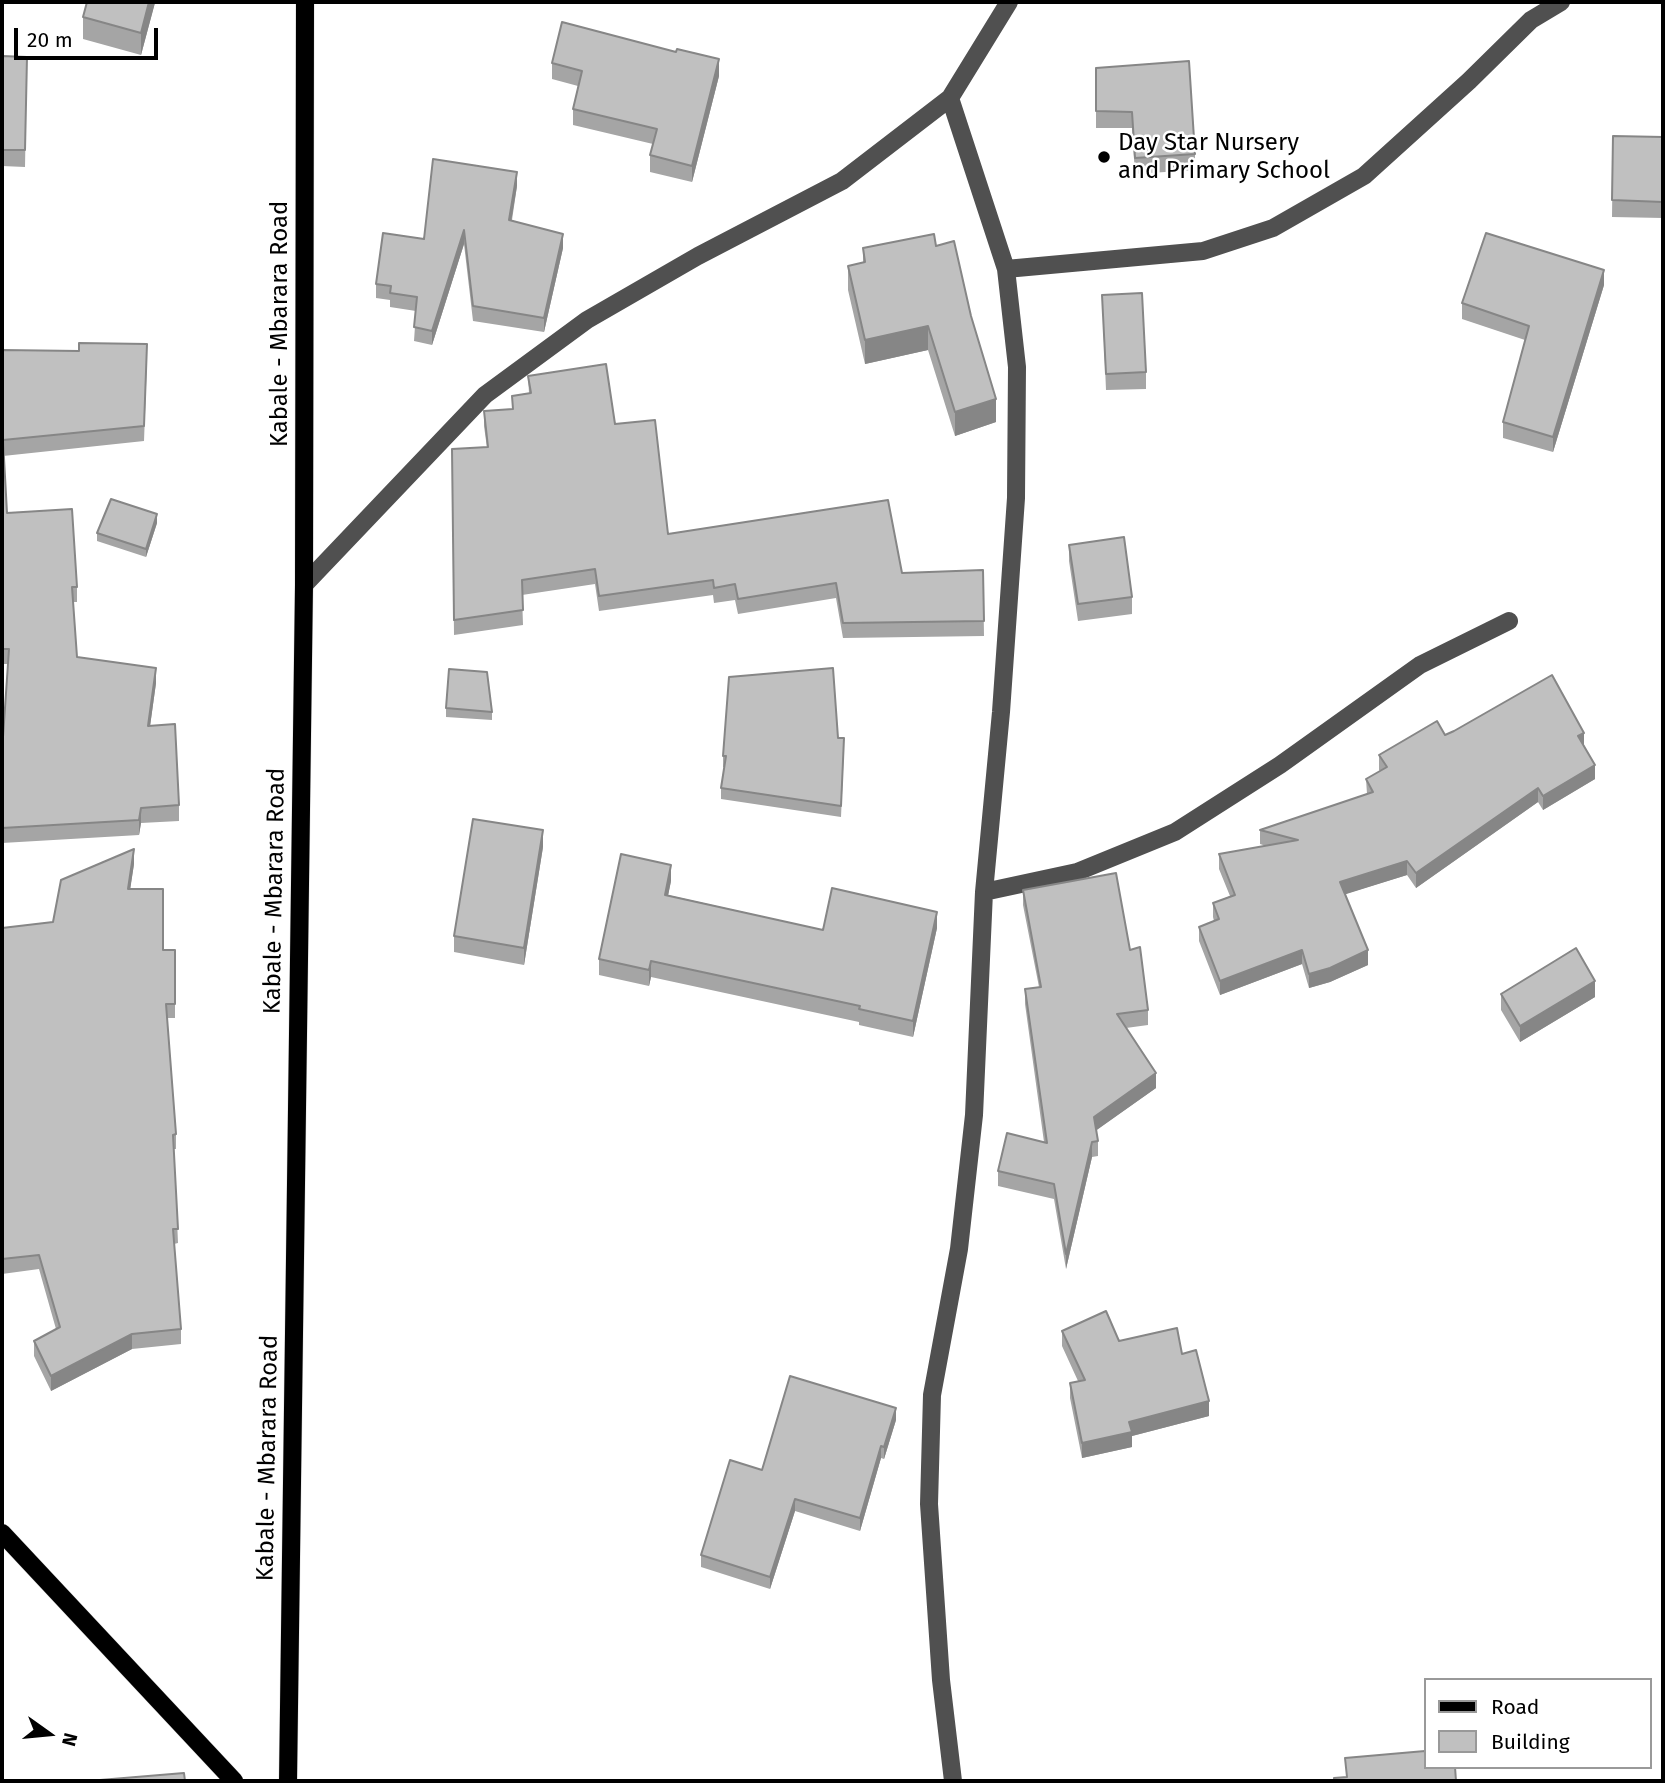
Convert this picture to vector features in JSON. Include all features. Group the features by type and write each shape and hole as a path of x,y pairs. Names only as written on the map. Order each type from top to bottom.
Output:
{"main road":[{"name":"Kabale - Mbarara Road","path":"288,1781 304,585 305,2"},
{"path":"2,1534 234,1781"}],"street":[{"path":"304,585 485,395 587,320 698,256 842,181 950,99 1009,2"},
{"path":"1006,269 1203,251 1273,228 1364,176 1469,81 1531,20 1561,2"},
{"path":"950,99 1006,269 1017,367 1016,498 1001,712 984,892 974,1115 959,1249 932,1395 929,1504 941,1680 953,1781"},
{"path":"984,892 1077,872 1175,832 1280,765 1420,665 1509,621"}],"building":[{"path":"87,2 149,2 141,33 83,17"},
{"path":"562,22 676,52 677,49 719,59 692,166 650,155 657,129 573,109 582,71 552,63"},
{"path":"2,56 27,57 25,150 2,150"},
{"path":"1189,61 1195,154 1135,158 1132,112 1096,111 1096,68"},
{"path":"1613,136 1663,137 1663,202 1612,200"},
{"path":"433,159 517,172 509,220 563,234 544,318 473,306 464,230 432,331 414,327 417,297 390,293 391,286 376,284 383,233 424,239"},
{"path":"1486,233 1604,270 1553,437 1503,422 1529,326 1462,303"},
{"path":"934,234 936,246 954,241 971,316 996,399 955,412 928,326 865,340 848,266 865,262 863,248"},
{"path":"1142,293 1146,372 1106,374 1102,295"},
{"path":"79,343 147,344 144,426 3,440 7,513 72,509 77,587 72,587 77,657 156,668 148,726 175,724 179,805 141,808 139,820 2,828 2,737 9,649 2,649 2,350 79,351"},
{"path":"606,364 615,424 655,420 668,534 888,500 902,573 983,570 984,621 843,623 836,583 738,599 735,584 714,588 713,580 599,596 595,569 522,580 523,610 454,620 452,449 488,447 484,411 513,409 512,396 531,393 528,376"},
{"path":"111,499 157,514 146,549 97,533"},
{"path":"1124,537 1132,597 1078,604 1069,545"},
{"path":"833,668 838,738 844,738 841,806 721,788 726,756 723,756 729,677"},
{"path":"449,669 487,672 492,712 446,708"},
{"path":"1552,675 1584,733 1578,736 1595,765 1543,796 1538,788 1416,873 1407,861 1340,882 1368,950 1330,968 1309,974 1302,950 1220,981 1199,927 1219,919 1213,903 1235,895 1219,854 1298,840 1260,830 1373,792 1366,779 1387,767 1379,755 1437,721 1445,735 1454,731"},
{"path":"473,819 543,830 524,948 454,936"},
{"path":"134,849 128,889 163,889 163,950 175,950 175,1004 166,1004 176,1134 173,1135 178,1229 173,1229 181,1329 132,1334 51,1376 34,1341 60,1327 39,1255 2,1259 2,928 53,922 61,880"},
{"path":"621,854 671,865 665,895 823,930 832,888 937,912 913,1021 859,1009 860,1006 651,961 649,970 599,959"},
{"path":"1116,873 1130,950 1140,947 1148,1010 1117,1014 1156,1073 1094,1117 1098,1141 1092,1142 1066,1254 1054,1184 998,1171 1007,1133 1047,1143 1025,989 1041,987 1023,890"},
{"path":"1576,948 1595,981 1520,1026 1501,994"},
{"path":"1106,1311 1119,1341 1177,1328 1182,1354 1196,1350 1209,1401 1129,1422 1132,1432 1082,1443 1070,1383 1085,1380 1062,1331"},
{"path":"790,1376 896,1408 884,1447 881,1446 860,1518 795,1499 770,1577 701,1555 730,1460 762,1470"},
{"path":"1424,1751 1424,1769 1455,1769 1456,1781 1334,1781 1334,1778 1347,1777 1345,1758"},
{"path":"184,1773 185,1781 88,1781"}],"place":[{"name":"Day Star Nursery and Primary School","path":"1104,157"}]}
